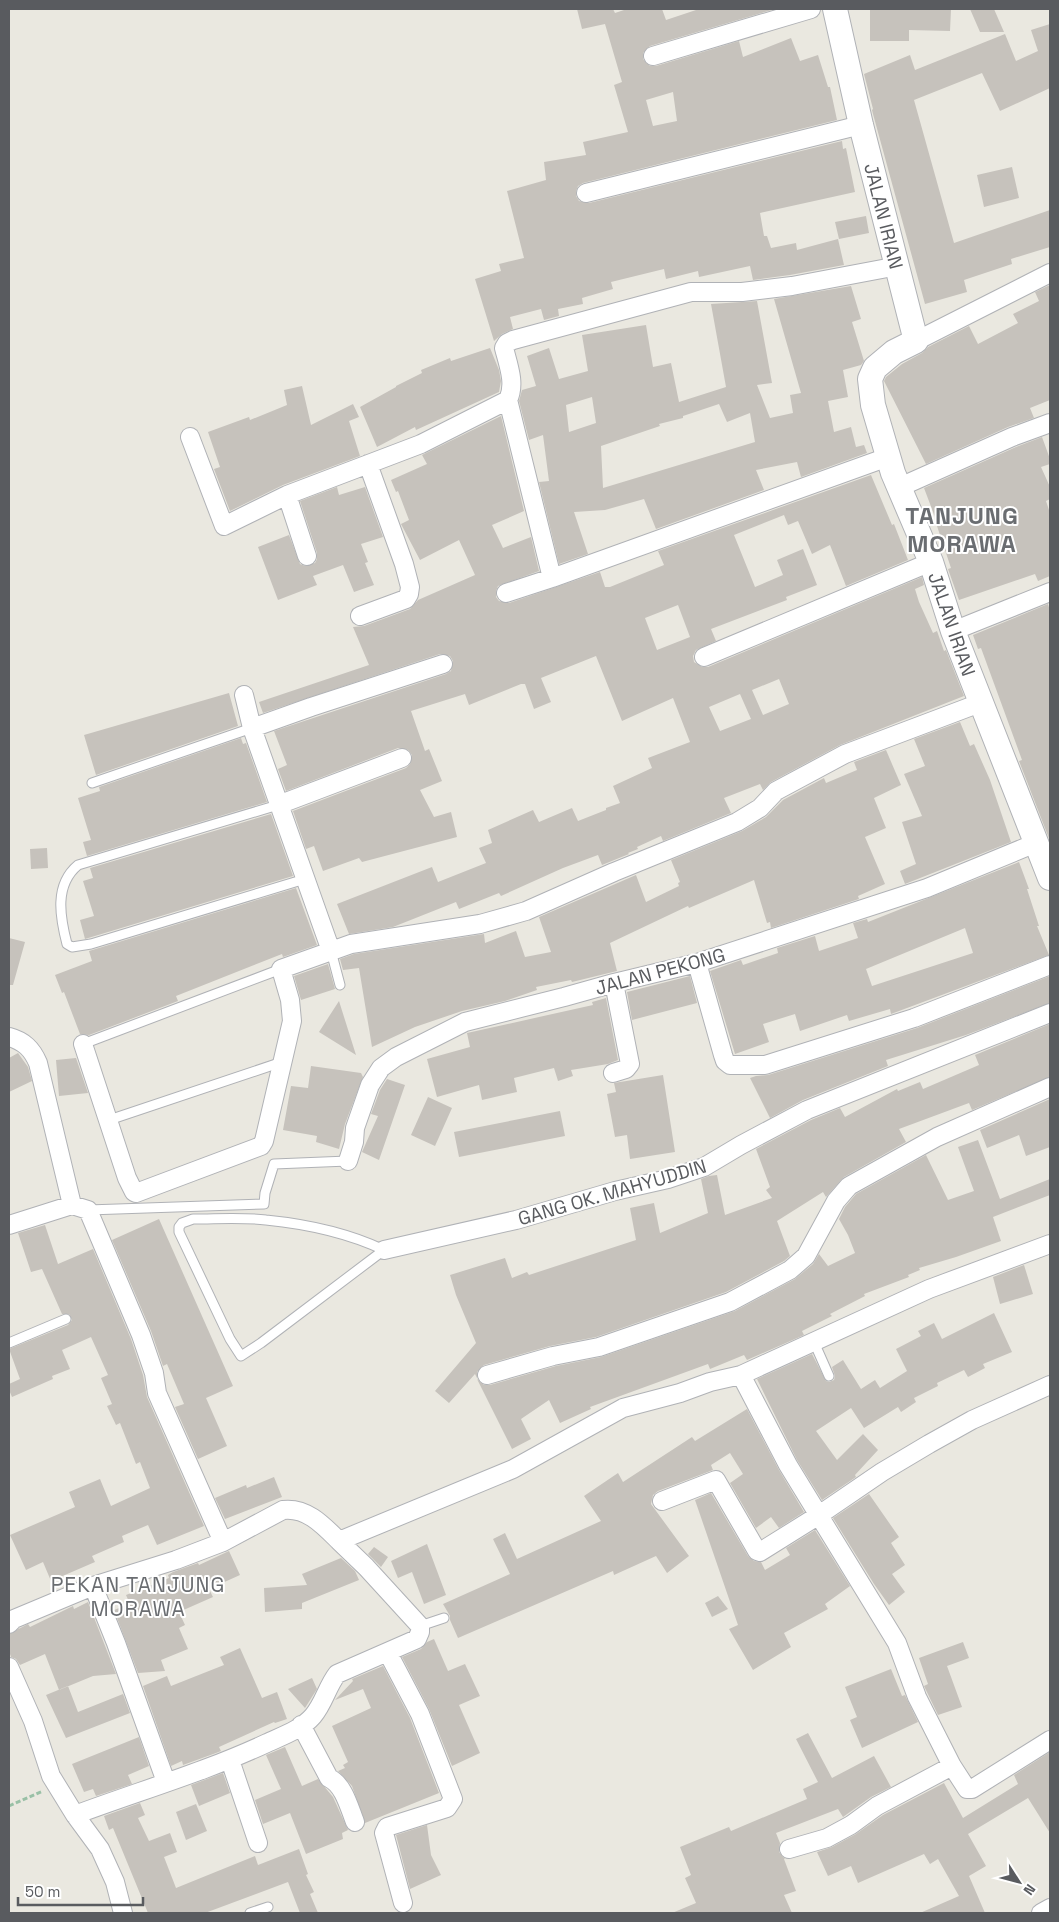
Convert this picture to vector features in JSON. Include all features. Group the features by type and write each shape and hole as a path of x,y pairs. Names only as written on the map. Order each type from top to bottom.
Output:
{"main road":[{"name":"JALAN IRIAN","path":"835,9 861,125 916,341 882,361 875,368 870,379 873,405 888,457 930,562 953,631 1050,878"}],"street":[{"path":"653,56 811,9"},
{"path":"586,193 861,125"},
{"path":"190,437 224,526 287,495 421,444 508,400 512,393 512,385 504,346 513,340 691,292 742,292 792,286 898,266"},
{"path":"916,341 1050,273"},
{"path":"508,400 552,578"},
{"path":"900,487 1012,437 1050,423"},
{"path":"506,593 888,457"},
{"path":"360,616 406,599 410,587 404,564 368,464"},
{"path":"287,495 307,556"},
{"path":"704,657 930,562"},
{"path":"953,631 1050,592"},
{"path":"252,728 311,706 443,664"},
{"path":"244,695 252,728 278,805 331,951"},
{"path":"83,1044 127,1178 132,1190 136,1193 261,1146 264,1141 292,1021 290,1000 282,969 351,944 480,924 526,911 614,872 737,822 760,808 776,791 845,754 980,703"},
{"path":"278,805 402,758"},
{"name":"JALAN PEKONG","path":"348,1161 370,1085 381,1068 396,1057 465,1022 564,997 614,982 697,963 927,888 1036,843"},
{"path":"697,963 722,1055 730,1065 765,1065 914,1018 1050,965"},
{"path":"614,982 630,1064 626,1069 614,1073"},
{"name":"GANG OK. MAHYUDDIN","path":"384,1250 516,1220 614,1191 668,1179 704,1168 741,1145 807,1110 1050,1013"},
{"path":"9,1037 20,1040 27,1045 38,1063 80,1208 141,1335 154,1373 157,1393 223,1542"},
{"path":"487,1375 553,1356 599,1347 730,1302 790,1270 806,1256 836,1201 849,1186 937,1137 1050,1087"},
{"path":"9,1225 80,1208"},
{"path":"339,1541 513,1469 624,1408 680,1393 710,1382 741,1375 929,1288 1050,1244"},
{"path":"741,1375 788,1465 896,1643 917,1697 952,1766 965,1787 969,1790 1050,1740"},
{"path":"662,1502 716,1480 735,1516 758,1552 929,1444 972,1420 1050,1385"},
{"path":"9,1624 14,1619 93,1586 176,1560 223,1542 283,1510 292,1509 311,1517 323,1525 366,1567 420,1626 417,1639 388,1653 356,1664 337,1674 312,1717 285,1735 230,1760 75,1814"},
{"path":"93,1586 116,1643 166,1782"},
{"path":"388,1653 420,1714 453,1799 447,1808 387,1827 385,1830 384,1833 402,1903"},
{"path":"9,1667 33,1722 51,1776 100,1849 114,1882 123,1913"},
{"path":"301,1725 329,1778 335,1781 342,1789 355,1822"},
{"path":"230,1760 258,1843"},
{"path":"789,1849 827,1838 851,1825 877,1806 952,1766"},
{"path":"1041,1913 1050,1908"}],"lane":[{"path":"92,783 252,728"},
{"path":"278,805 78,865 64,879 60,914 67,944 72,947 91,944 305,879"},
{"path":"331,951 340,985"},
{"path":"83,1044 282,969"},
{"path":"109,1120 283,1062"},
{"path":"80,1208 264,1204 265,1193 274,1164 348,1161"},
{"path":"193,1219 264,1219 335,1232 362,1240 384,1250 240,1356 230,1339 178,1229 182,1223 193,1219"},
{"path":"9,1343 66,1320"},
{"path":"814,1342 829,1376"},
{"path":"420,1626 444,1618"},
{"path":"250,1913 268,1907"}],"path":[{"path":"9,1806 57,1785"}],"building":[{"path":"577,9 613,9 615,13 627,9 662,9 666,20 699,9 775,9 650,46 643,53 643,59 650,66 656,66 739,41 743,57 791,38 800,61 818,55 828,87 830,87 837,120 583,183 578,186 576,196 579,201 589,203 842,141 843,149 846,148 855,192 760,213 764,236 767,236 771,248 796,243 797,250 838,239 844,265 753,280 750,266 699,277 698,271 666,279 664,269 611,282 613,289 582,298 583,304 558,309 559,316 544,320 541,309 510,317 513,329 502,334 494,341 475,279 501,271 499,264 524,258 507,191 546,180 544,162 586,155 583,142 628,132 614,85 622,82 605,24 582,29","holes":["673,92 677,121 653,126 646,100"]},
{"path":"870,9 951,9 950,31 909,30 909,41 870,41"},
{"path":"970,9 994,9 1004,32 980,32"},
{"path":"1050,24 1050,88 1000,111 982,73 914,100 954,243 1050,210 1050,247 1011,259 1012,264 964,280 967,292 925,304 873,114 864,74 910,55 915,70 1005,34 1016,61 1038,51 1031,30"},
{"path":"1012,167 1019,198 984,207 977,175"},
{"path":"866,216 869,233 839,239 835,222"},
{"path":"1050,285 1050,400 1030,408 1034,418 1008,427 926,464 884,381 886,377 928,347 969,326 978,344 1018,323 1013,314 1039,301 1035,292"},
{"path":"851,286 861,319 852,322 864,361 861,365 843,370 848,397 828,401 834,432 851,427 856,447 864,445 867,453 801,477 797,462 756,470 764,490 656,529 644,499 605,510 574,512 588,554 559,564 539,482 549,481 543,435 529,440 519,401 522,390 536,386 527,356 549,348 559,379 588,371 582,335 646,325 653,367 671,363 679,402 726,387 711,304 757,301 772,383 757,385 770,418 793,413 790,395 801,393 774,299","holes":["592,397 596,423 569,432 566,405","719,404 727,422 750,413 755,442 603,488 601,446"]},
{"path":"490,348 499,370 501,381 499,392 416,430 415,427 377,447 360,407 422,373 421,370 450,358 451,361"},
{"path":"302,386 311,425 353,404 359,417 349,421 360,456 283,485 230,511 214,469 220,467 208,432 249,417 250,420 287,405 284,390"},
{"path":"501,416 524,511 492,525 503,548 531,537 539,571 498,586 496,597 499,601 509,603 600,572 605,587 610,587 664,565 658,551 871,475 892,525 894,524 908,560 846,586 830,545 812,554 798,521 788,525 784,515 734,535 755,587 783,575 777,560 803,549 817,585 786,597 787,600 711,629 716,641 696,650 693,656 694,662 702,667 708,667 922,577 924,585 915,589 919,602 933,633 937,631 964,696 840,745 771,782 763,790 760,784 724,798 731,813 663,841 661,836 637,847 638,849 629,854 602,865 598,855 563,868 501,896 499,893 459,909 456,902 393,927 349,934 337,904 432,867 438,882 486,863 479,848 492,843 488,830 533,810 539,822 572,808 578,821 606,810 606,808 620,803 613,786 652,768 648,758 690,742 673,698 622,721 596,656 541,678 551,702 534,709 525,684 521,684 469,705 465,694 411,711 425,751 429,749 442,781 420,790 434,817 451,812 457,837 362,862 359,858 323,871 314,846 306,849 293,811 406,768 410,764 412,755 408,750 398,748 286,791 278,769 287,765 274,731 446,674 451,671 453,661 450,656 440,654 263,713 259,702 369,665 353,627 364,626 410,609 418,600 475,575 459,540 420,560 401,524 409,520 398,491 396,492 391,480 427,464 422,455","holes":["678,605 690,637 657,650 645,618","779,679 789,704 763,715 752,690","740,694 751,719 720,731 709,707"]},
{"path":"1042,437 1050,459 1050,464 1041,467 1050,487 1050,499 1046,501 1050,513 1050,576 1038,581 1035,574 959,600 948,569 951,568 938,525 924,488"},
{"path":"337,487 339,495 365,487 383,537 361,544 368,562 365,563 374,585 354,592 343,565 313,576 317,585 278,600 258,547 289,535 300,564 305,566 315,563 317,553 300,501"},
{"path":"1048,604 1050,611 1050,841 1019,761 1022,760 981,648 978,649 973,635"},
{"path":"229,693 238,726 96,775 84,735"},
{"path":"960,722 970,746 974,744 990,780 1011,842 905,884 900,871 916,864 902,822 922,816 904,774 925,766 914,739"},
{"path":"241,738 243,744 246,743 267,802 87,856 83,842 91,840 78,798 100,791 99,787"},
{"path":"886,750 901,785 874,798 886,828 865,837 885,884 858,896 859,899 771,928 770,922 767,923 754,880 689,908 688,906 610,943 617,971 572,982 571,980 536,987 537,990 505,1001 462,1011 415,1027 372,1047 359,968 343,970 340,959 354,954 484,934 485,943 516,931 525,957 551,952 539,917 636,875 646,902 679,886 678,883 680,882 671,860 742,831 766,817 783,800 824,778 826,783 857,770 854,762"},
{"path":"271,814 293,876 85,939 80,920 94,916 83,881 93,878 90,868"},
{"path":"47,848 48,868 31,869 30,849"},
{"path":"1019,862 1029,889 1027,889 1039,926 1037,926 1049,955 891,1014 890,1009 849,1021 847,1015 800,1031 795,1014 763,1024 769,1042 735,1054 710,971 741,960 743,965 778,953 777,948 815,936 819,951 858,938 853,923 867,919 868,922","holes":["965,928 973,953 872,986 866,969"]},
{"path":"296,888 317,945 283,957 282,954 176,996 178,1001 89,1035 80,1034 64,992 62,993 55,975 92,961 89,951"},
{"path":"9,938 25,942 13,985 9,985"},
{"path":"328,964 335,989 301,1000 294,976"},
{"path":"690,976 697,1003 632,1020 627,992"},
{"path":"1050,976 1050,1003 966,1035 886,1060 888,1066 803,1100 770,1118 750,1078 768,1075 917,1028"},
{"path":"606,998 618,1060 608,1064 571,1070 573,1076 558,1081 554,1068 514,1078 517,1092 482,1100 479,1085 437,1097 427,1059 470,1047 467,1033 593,1005 592,1002"},
{"path":"339,1001 356,1055 319,1032"},
{"path":"1050,1024 1050,1077 972,1110 969,1103 899,1129 906,1142 844,1177 826,1197 823,1192 777,1221 790,1256 784,1261 726,1292 596,1337 550,1346 484,1365 477,1372 477,1378 475,1374 449,1403 435,1391 476,1343 456,1295 450,1275 505,1258 512,1278 527,1272 529,1275 636,1240 630,1208 654,1203 660,1233 708,1213 701,1179 709,1176 717,1175 725,1215 772,1198 766,1190 770,1187 756,1149 811,1120 840,1108 845,1117 897,1089 898,1091 920,1082 923,1089 979,1065 975,1055"},
{"path":"18,1053 28,1067 32,1081 9,1092 9,1058"},
{"path":"76,1058 88,1093 59,1096 56,1060"},
{"path":"311,1066 361,1073 363,1077 345,1124 339,1149 316,1142 317,1136 283,1130 291,1086 308,1088"},
{"path":"663,1075 675,1152 630,1159 627,1135 615,1137 607,1094 616,1092 614,1083"},
{"path":"387,1079 405,1085 379,1160 362,1152 378,1116 371,1114 380,1090"},
{"path":"428,1097 452,1108 435,1146 411,1135"},
{"path":"1050,1099 1050,1147 1026,1156 1019,1135 987,1148 980,1130"},
{"path":"560,1111 565,1136 459,1157 454,1132"},
{"path":"978,1140 1000,1199 1050,1179 1050,1195 993,1217 1001,1241 919,1268 920,1270 908,1275 909,1277 864,1294 865,1296 830,1314 832,1316 802,1331 804,1335 747,1360 744,1355 710,1369 708,1364 590,1407 591,1409 560,1423 549,1400 521,1419 531,1439 512,1449 477,1379 484,1385 490,1385 556,1366 601,1357 735,1311 795,1279 813,1264 819,1254 828,1266 855,1253 839,1219 845,1207 856,1194 926,1155 948,1200 974,1191 958,1147"},
{"path":"159,1219 233,1386 206,1398 227,1446 198,1459 175,1407 184,1404 167,1364 163,1366 151,1331 112,1240"},
{"path":"45,1225 58,1264 93,1249 131,1339 143,1375 147,1397 204,1526 157,1545 148,1525 122,1536 124,1542 92,1556 95,1562 51,1581 43,1562 26,1570 10,1535 75,1507 69,1492 100,1479 111,1506 150,1488 140,1462 136,1464 120,1423 116,1425 107,1406 112,1404 101,1378 108,1375 91,1337 62,1350 70,1369 52,1376 53,1379 12,1397 9,1390 9,1384 20,1379 9,1349 68,1325 72,1320 69,1314 62,1314 42,1269 31,1272 18,1233"},
{"path":"1024,1265 1033,1294 1000,1304 993,1277"},
{"path":"994,1313 1012,1352 983,1364 985,1368 968,1377 964,1370 937,1383 938,1386 914,1398 916,1402 901,1412 898,1407 864,1428 851,1408 816,1431 837,1460 863,1434 878,1450 855,1475 856,1477 822,1500 797,1460 757,1379 812,1354 826,1381 834,1380 835,1376 832,1367 843,1360 861,1389 875,1380 880,1388 907,1371 896,1349 921,1336 918,1331 934,1323 942,1339"},
{"path":"747,1409 779,1470 804,1512 779,1528 771,1517 756,1528 730,1483 743,1474 730,1453 711,1465 713,1470 658,1491 653,1495 651,1504 689,1556 667,1573 656,1556 614,1575 613,1571 458,1638 450,1616 443,1604 510,1574 493,1539 505,1533 517,1559 601,1521 584,1496 618,1473 623,1482 692,1437 695,1441"},
{"path":"274,1477 282,1497 225,1519 215,1498 246,1485 247,1488"},
{"path":"711,1493 748,1556 754,1561 761,1562 765,1570 790,1555 786,1548 815,1530 850,1586 825,1604 828,1609 784,1633 791,1647 753,1670 729,1629 738,1625 695,1500"},
{"path":"869,1494 899,1537 891,1543 905,1565 892,1574 905,1592 889,1605 833,1518"},
{"path":"427,1544 446,1595 424,1604 412,1572 398,1578 391,1561"},
{"path":"374,1547 388,1557 381,1567 368,1554"},
{"path":"229,1551 240,1575 209,1589 213,1597 179,1612 185,1625 179,1628 188,1649 161,1660 165,1671 138,1673 114,1610 130,1604 126,1595 169,1578 168,1575 173,1572 198,1563 199,1565"},
{"path":"341,1558 355,1571 359,1580 302,1603 302,1609 265,1612 264,1588 307,1585 302,1574"},
{"path":"718,1596 728,1609 712,1617 705,1603"},
{"path":"88,1602 116,1674 93,1676 59,1690 45,1654 20,1665 16,1659 11,1657 9,1634 28,1624 30,1627 73,1606 74,1609"},
{"path":"434,1639 448,1671 465,1664 480,1696 459,1705 480,1753 452,1766 429,1709 402,1657 421,1649 427,1642"},
{"path":"963,1642 969,1658 947,1666 962,1707 938,1715 924,1686 928,1684 919,1658"},
{"path":"240,1648 262,1698 277,1692 287,1719 274,1722 219,1747 221,1751 183,1765 182,1761 171,1766 143,1686 167,1676 171,1686 224,1665 220,1657"},
{"path":"383,1666 410,1718 439,1793 365,1823 352,1786 338,1771 345,1768 343,1765 348,1762 332,1726 371,1708 363,1689 335,1700 353,1681 352,1679"},
{"path":"891,1669 902,1696 905,1695 918,1722 862,1748 850,1720 857,1717 845,1687"},
{"path":"312,1678 317,1689 305,1708 288,1689"},
{"path":"68,1686 78,1712 123,1694 130,1713 66,1738 46,1695"},
{"path":"808,1733 832,1778 874,1756 891,1787 871,1797 843,1817 838,1809 776,1833 780,1843 779,1852 785,1859 796,1891 784,1895 792,1913 672,1913 696,1903 685,1878 691,1875 680,1847 729,1827 731,1831 807,1799 803,1789 818,1782 796,1739"},
{"path":"139,1737 149,1766 128,1775 132,1784 96,1796 93,1789 84,1792 72,1764"},
{"path":"285,1747 302,1786 318,1779 333,1797 348,1830 342,1833 343,1839 306,1854 290,1813 263,1824 255,1800 281,1789 266,1755"},
{"path":"1050,1752 1050,1833 1028,1798 968,1834 986,1866 969,1876 985,1913 920,1913 959,1896 938,1859 930,1864 924,1854 858,1883 851,1866 828,1876 817,1852 832,1847 856,1834 883,1815 944,1783 963,1818 1018,1784 1014,1775"},
{"path":"223,1773 230,1793 199,1806 191,1785"},
{"path":"140,1803 145,1815 138,1818 149,1841 170,1833 177,1852 164,1857 176,1888 255,1856 258,1865 299,1849 308,1874 306,1875 314,1892 310,1894 318,1913 300,1913 288,1882 205,1913 148,1913 113,1828 109,1830 104,1816"},
{"path":"196,1804 207,1831 186,1840 176,1812"},
{"path":"427,1825 431,1855 441,1875 410,1889 396,1835"}],"district":[{"name":"TANJUNG MORAWA","path":"962,530"},
{"name":"PEKAN TANJUNG MORAWA","path":"138,1597"}]}
